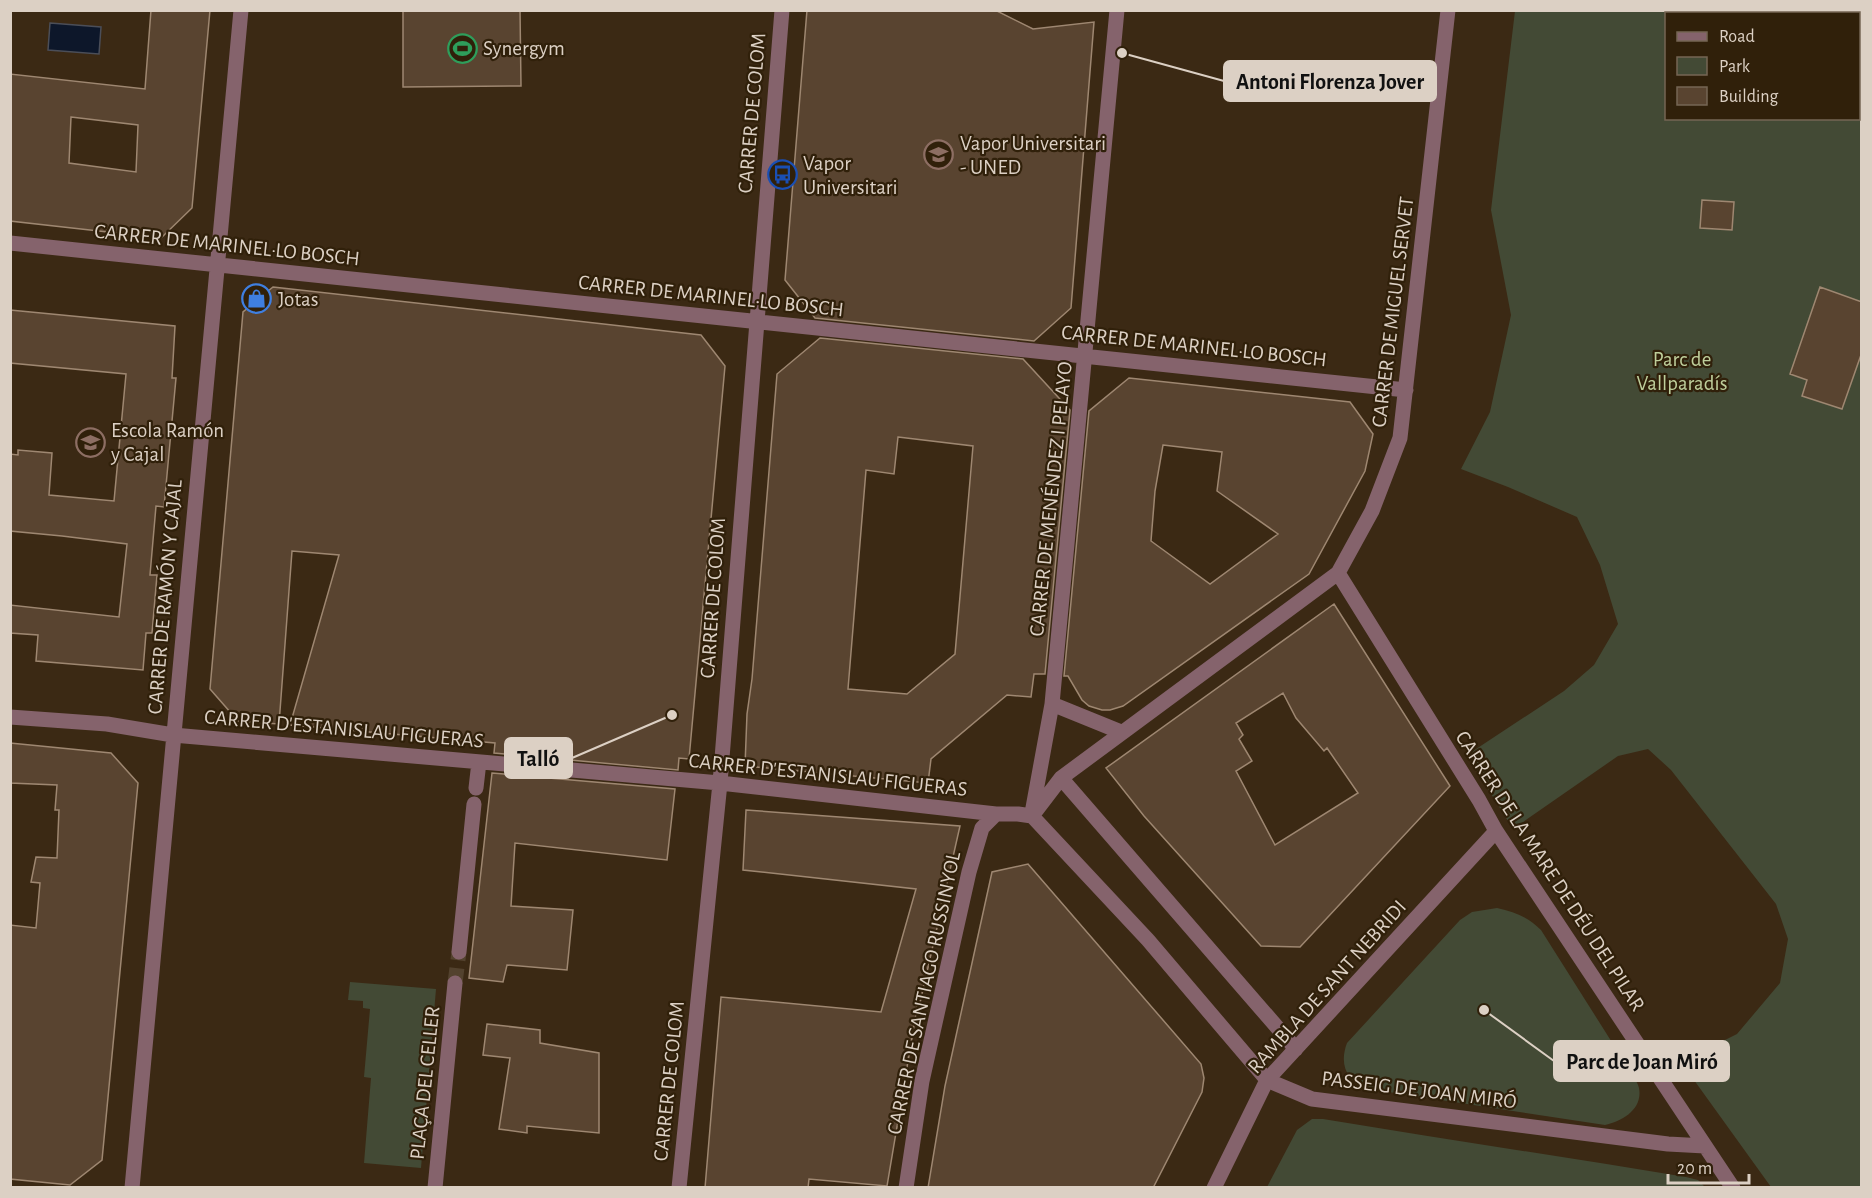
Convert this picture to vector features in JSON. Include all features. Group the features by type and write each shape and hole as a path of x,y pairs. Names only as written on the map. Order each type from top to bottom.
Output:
{"street":[{"name":"CARRER DE RAMÓN Y CAJAL","path":"132,1188 242,10"},
{"name":"CARRER DE COLOM","path":"679,1188 720,783 782,10"},
{"name":"CARRER DE MENÉNDEZ I PELAYO","path":"1032,816 1052,704 1117,10"},
{"name":"CARRER DE MIGUEL SERVET","path":"1032,816 1061,778 1338,573 1372,511 1400,438 1448,10"},
{"name":"CARRER DE MARINEL·LO BOSCH","path":"10,243 1406,390"},
{"name":"CARRER DE LA MARE DE DÉU DEL PILAR","path":"1338,573 1496,831 1733,1188"},
{"path":"1052,704 1121,732"},
{"name":"CARRER D'ESTANISLAU FIGUERAS","path":"10,717 108,724 173,735 720,783 1032,816"},
{"path":"476,788 479,762"},
{"name":"PASSEIG DE JOAN MIRÓ","path":"1061,778 1296,1049"},
{"path":"459,952 474,804"},
{"name":"CARRER DE SANTIAGO RUSSINYOL","path":"906,1188 922,1081 969,872 982,828 996,814"},
{"name":"PASSEIG DE JOAN MIRÓ","path":"1032,816 1148,940 1267,1080 1312,1099 1668,1144 1705,1146"},
{"name":"RAMBLA DE SANT NEBRIDI","path":"1214,1188 1267,1080 1496,831"},
{"name":"PLAÇA DEL CELLER","path":"435,1188 455,983"}],"green space":[{"name":"Parc de Vallparadís","path":"1515,11 1861,11 1861,1187 1771,1187 1681,1062 1737,1034 1780,983 1788,939 1776,904 1671,770 1648,749 1618,756 1513,829 1467,755 1564,691 1594,665 1618,624 1600,565 1577,517 1461,469 1490,412 1511,315 1491,210"},
{"path":"1497,908 1521,916 1541,930 1632,1074 1638,1086 1638,1102 1625,1117 1605,1125 1369,1089 1355,1082 1346,1071 1344,1058 1347,1043 1460,920 1472,912"},
{"path":"350,982 436,989 421,1168 364,1163 371,1078 364,1077 370,1009 363,1008 363,1001 348,1000"},
{"path":"1312,1119 1686,1177 1698,1180 1705,1187 1267,1187 1297,1130"}],"water":[{"path":"50,23 101,27 99,54 48,50"}],"building":[{"path":"151,10 210,10 192,208 161,238 10,221 10,74 145,89","holes":["71,117 138,125 136,172 69,163"]},
{"name":"Synergym","path":"403,10 520,10 521,86 403,87"},
{"name":"Vapor Universitari - UNED","path":"807,10 995,10 1033,29 1094,22 1071,308 1034,341 815,318 785,280"},
{"path":"1702,200 1734,202 1732,230 1700,228"},
{"path":"273,287 701,335 725,366 689,759 679,758 678,770 494,753 495,743 290,725 339,555 292,551 279,724 238,721 210,689 243,312"},
{"path":"1820,287 1862,302 1862,352 1842,409 1802,396 1807,380 1790,374"},
{"path":"10,310 175,326 172,378 176,378 164,507 156,506 150,575 157,575 152,633 146,633 143,670 36,661 38,635 10,633 10,605 119,617 127,544 10,531 10,454 18,455 18,450 52,453 49,495 114,501 126,374 10,363"},
{"path":"820,338 1023,359 1070,410 1045,674 1034,674 1031,697 1007,695 931,759 928,783 745,766 747,714 752,679 777,374","holes":["898,437 973,446 955,654 907,694 848,689 866,470 894,474"]},
{"path":"1129,378 1350,402 1373,434 1365,471 1309,574 1123,706 1110,710 1089,706 1082,700 1068,676 1064,676 1089,411","holes":["1163,445 1222,452 1217,491 1278,534 1210,584 1151,541 1155,491"]},
{"path":"1334,604 1450,786 1300,947 1261,946 1144,816 1106,768","holes":["1283,693 1296,718 1324,751 1327,748 1358,793 1275,845 1236,771 1252,761 1239,739 1243,735 1236,723"]},
{"path":"10,743 111,753 138,783 102,1160 70,1185 10,1179 10,925 36,928 40,883 31,882 36,857 57,858 59,810 55,810 57,785 10,783"},
{"path":"492,773 675,789 667,860 515,843 511,906 573,910 567,970 507,965 503,982 469,978"},
{"path":"746,810 960,826 920,1003 918,1002 887,1186 809,1179 808,1188 705,1188 721,997 881,1012 916,889 743,870"},
{"path":"1028,864 1201,1064 1204,1078 1202,1092 1153,1188 928,1188 945,1086 992,872"},
{"path":"487,1024 540,1030 540,1043 599,1053 599,1133 527,1126 527,1133 499,1129 510,1058 483,1055"}],"tunnel":[{"path":"455,983 459,952"}],"place":[{"name":"Synergym","path":"462,48"},
{"name":"Antoni Florenza Jover","path":"1122,53"},
{"name":"Vapor Universitari - UNED","path":"939,155"},
{"name":"Vapor Universitari","path":"782,175"},
{"name":"Jotas","path":"257,299"},
{"name":"Escola Ramón y Cajal","path":"90,442"},
{"name":"Talló","path":"672,715"},
{"name":"Parc de Joan Miró","path":"1484,1010"}]}
